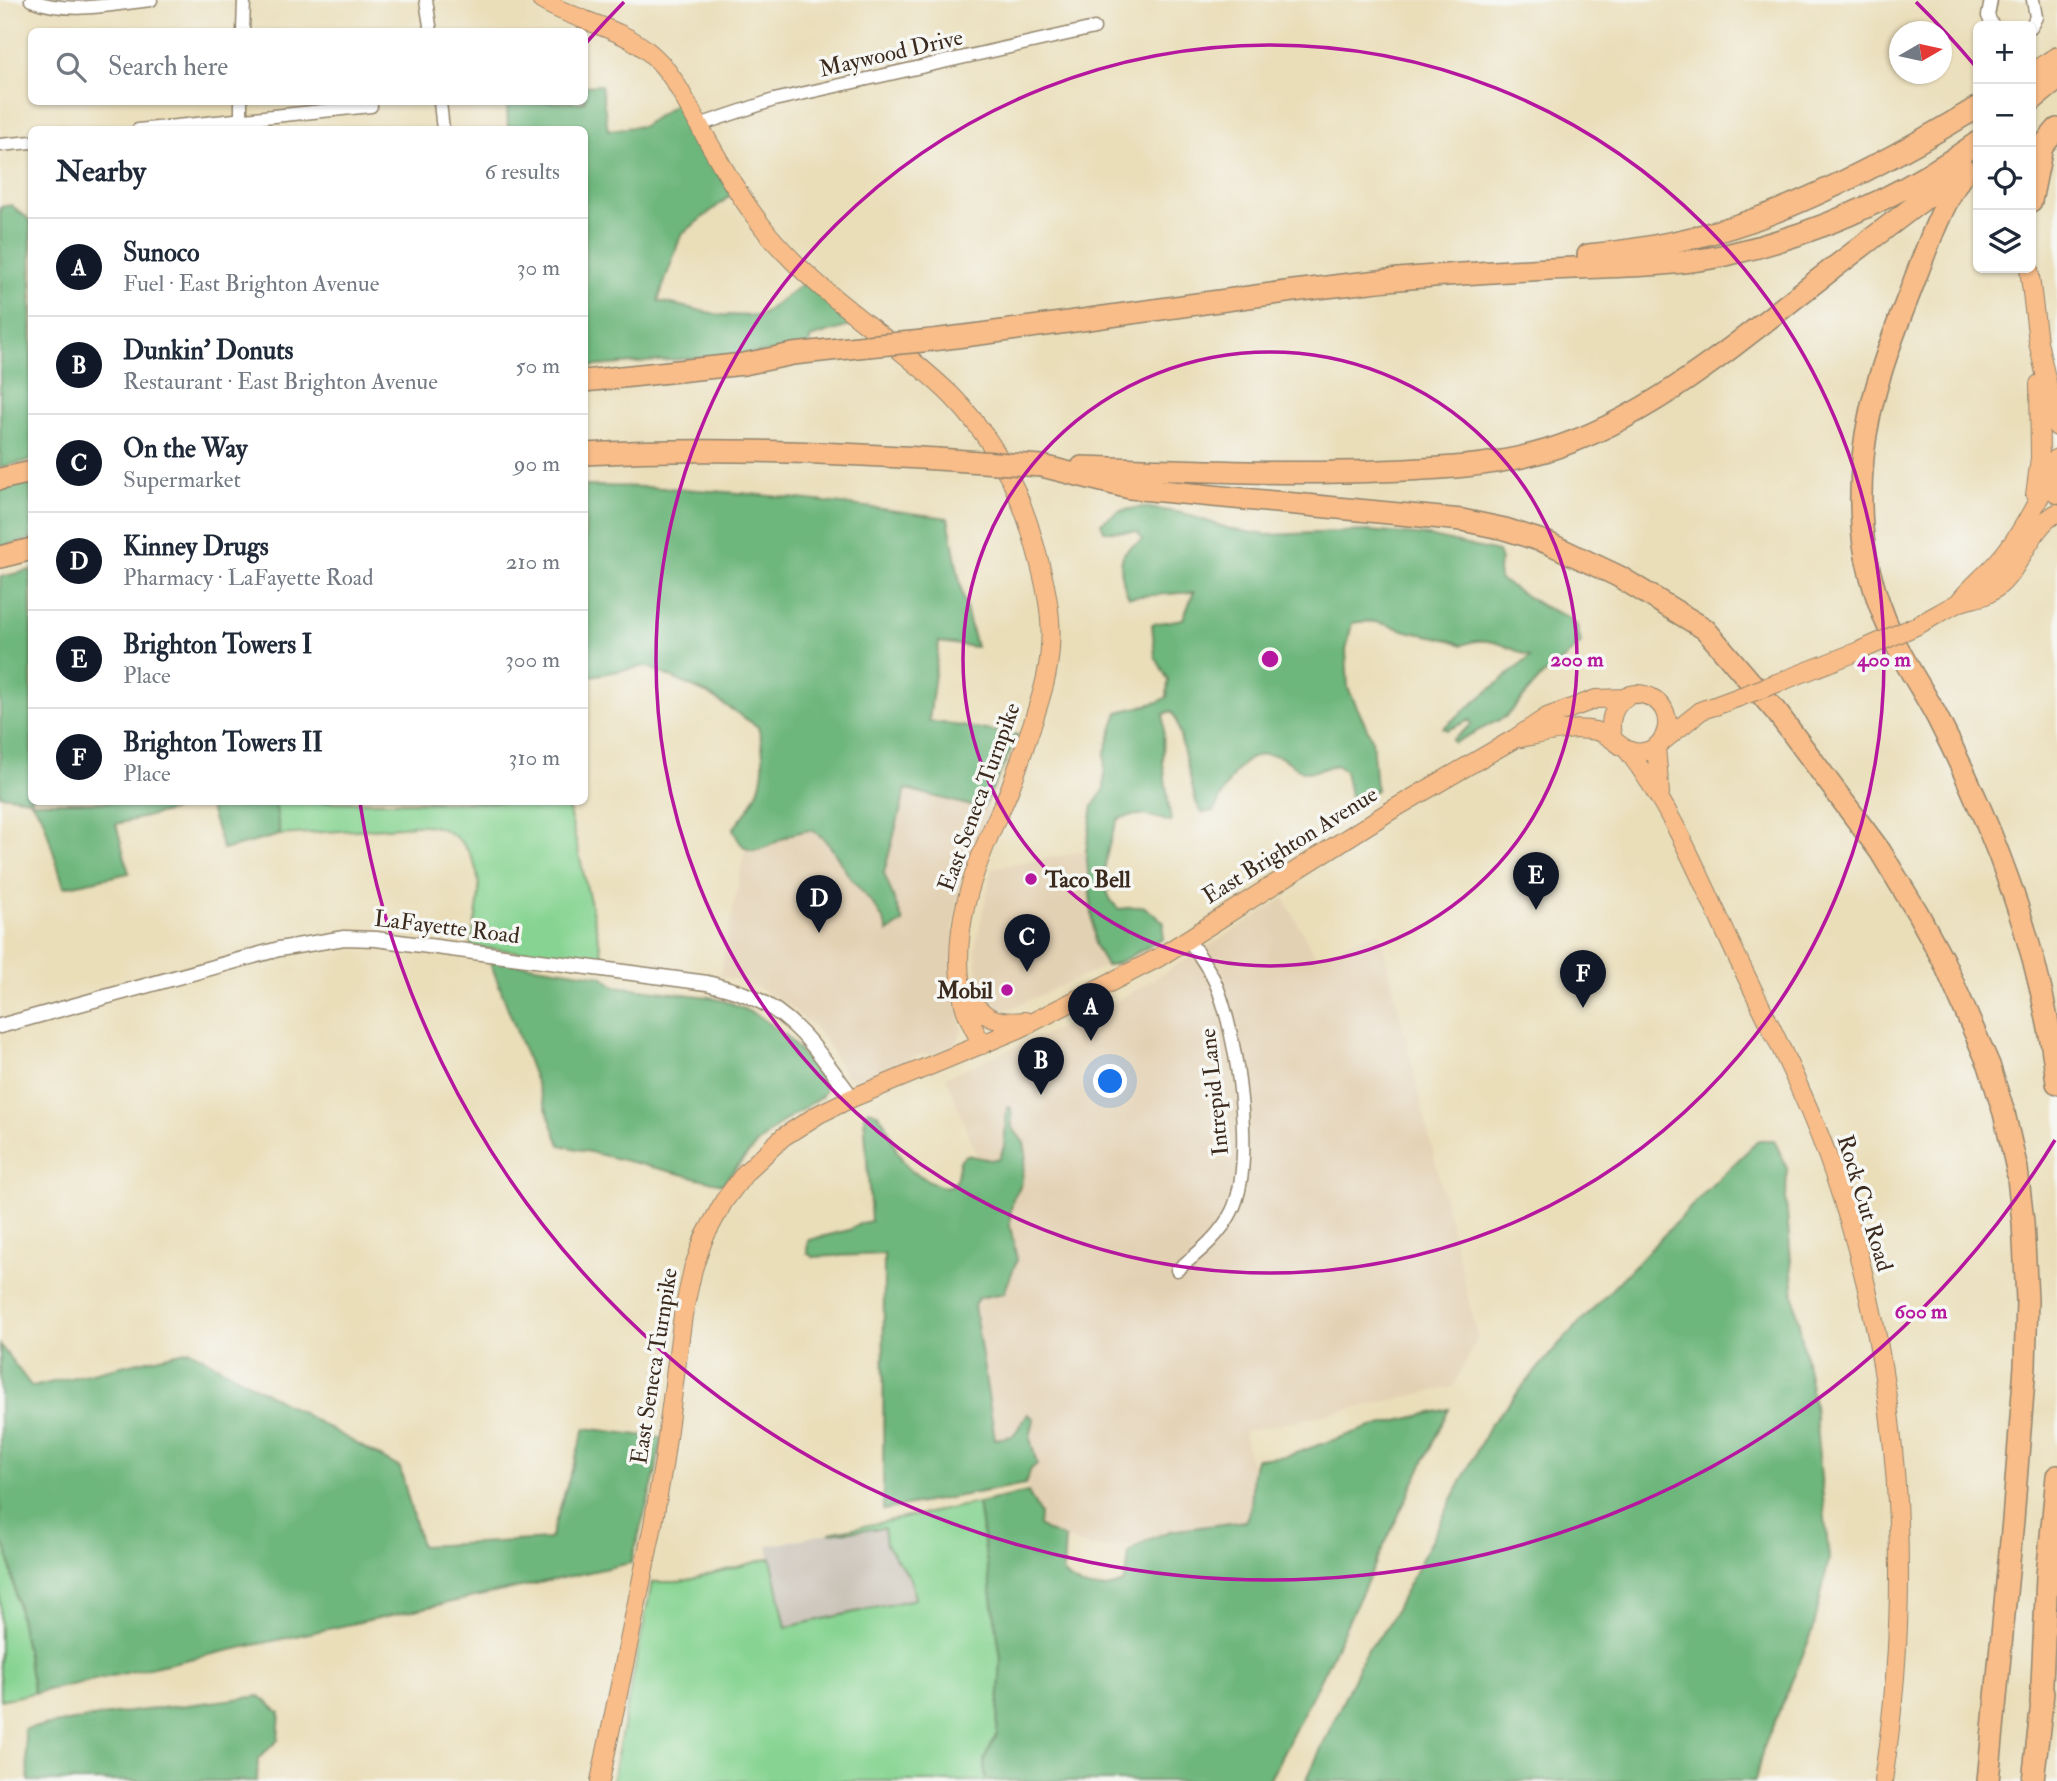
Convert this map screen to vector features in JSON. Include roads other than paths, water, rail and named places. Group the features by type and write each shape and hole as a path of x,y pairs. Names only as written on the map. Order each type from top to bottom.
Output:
{"highway":[{"path":"2036,72 2057,58"},
{"path":"2036,97 2057,80"},
{"path":"2036,114 2057,98"},
{"path":"1229,299 1336,277 1600,254 1704,235 1752,221 1825,189 1973,110"},
{"path":"2036,176 2042,147 2057,129"},
{"path":"588,381 744,364 793,355 923,341 1229,299 1437,275 1668,263 1725,256 1833,224 1973,156"},
{"path":"588,454 691,450 790,451 1042,466 1314,473 1439,469 1545,452 1580,439 1625,417 1711,363 1973,157"},
{"path":"1973,160 1945,205 1879,376 1865,429 1861,476 1862,528 1882,611 1898,648 1937,717 1973,794 2012,891 2042,991 2057,1083"},
{"path":"1042,466 1130,488 1462,520 1505,529 1548,543 1618,576 1705,629 1778,714 1880,851 1942,960 1989,1065 2017,1169 2025,1260 2025,1366 1988,1781"},
{"path":"0,479 28,472"},
{"path":"0,557 28,550"},
{"path":"2041,1704 2047,1576 2057,1476"},
{"path":"2033,1781 2057,1588"}],"main road":[{"name":"East Seneca Turnpike","path":"541,0 628,37 649,51 664,66 680,89 737,191 769,234 804,272 838,303 907,357 963,409 1005,467 1026,512 1046,596 1051,647 1045,687 1022,755 970,882 960,926 959,961 963,993 968,1016 982,1045 852,1098 797,1127 746,1172 724,1200 704,1238 693,1269 683,1315 653,1525 600,1781"},
{"path":"2030,273 2041,356 2057,427"},
{"path":"2031,512 2040,458 2038,392 2041,356"},
{"path":"2047,377 2057,395"},
{"path":"1958,603 1971,585 2005,552 2031,512 2054,467"},
{"path":"2054,467 2057,494"},
{"path":"1620,744 1610,729 1613,711 1626,698 1645,695 1662,706 1680,710 1708,708 1859,651 1958,603 1981,598 2000,584 2026,551 2038,528 2057,513"},
{"name":"East Brighton Avenue","path":"982,1045 1158,958 1390,811 1547,717 1595,699 1626,698"},
{"path":"1659,745 1668,724 1662,706"},
{"path":"1514,739 1578,728 1598,732 1620,744 1645,752 1659,745 1708,708"},
{"name":"Rock Cut Road","path":"1620,744 1660,797 1798,1083 1851,1227 1876,1328 1891,1418 1896,1469 1901,1573 1893,1716 1883,1781"},
{"name":"Rock Cut Road","path":"1659,745 1660,797"},
{"path":"963,993 982,1014 992,1019 1003,1023 1035,1021"}],"street":[{"path":"31,0 66,8 151,0"},
{"path":"243,28 244,0"},
{"path":"426,0 430,28"},
{"path":"1990,21 1988,16 1991,0"},
{"path":"2033,0 2036,17 2034,21"},
{"name":"Maywood Drive","path":"699,125 774,100 1094,28"},
{"path":"241,105 241,118"},
{"path":"440,105 443,126"},
{"path":"172,126 371,106"},
{"path":"0,145 28,142"},
{"name":"LaFayette Road","path":"0,1026 279,949 344,938 376,939 707,984 749,996 781,1014 799,1030 817,1048 852,1098"},
{"name":"Intrepid Lane","path":"1177,1270 1216,1236 1224,1225 1238,1195 1243,1161 1236,1064 1226,1011 1216,983 1188,939"}],"place":[{"name":"Taco Bell","path":"1031,879"},
{"name":"Brighton Towers I","path":"1536,910"},
{"name":"Kinney Drugs","path":"819,933"},
{"name":"On the Way","path":"1027,972"},
{"name":"Mobil","path":"1007,990"},
{"name":"Brighton Towers II","path":"1583,1008"},
{"name":"Sunoco","path":"1091,1041"},
{"name":"Dunkin' Donuts","path":"1041,1095"}]}
